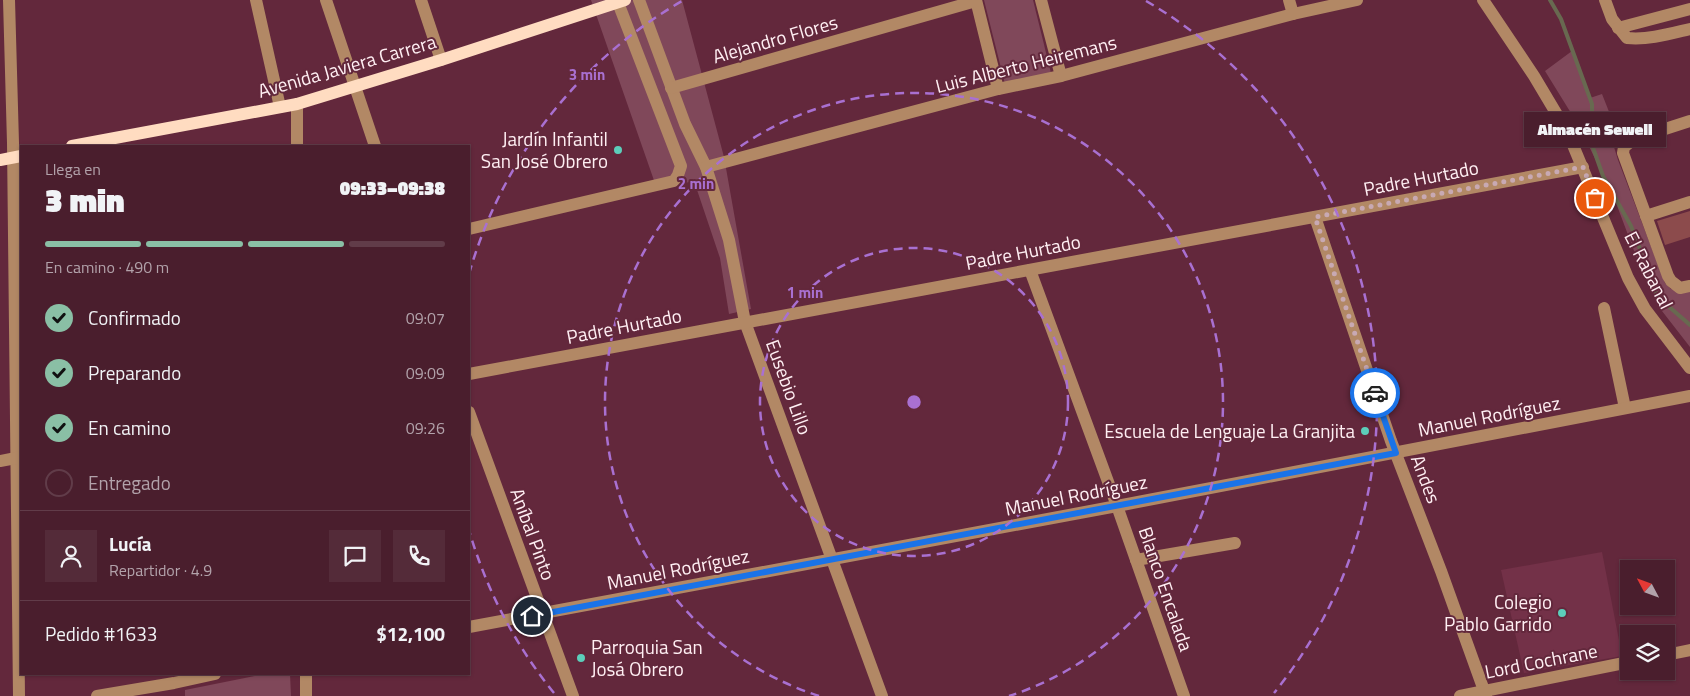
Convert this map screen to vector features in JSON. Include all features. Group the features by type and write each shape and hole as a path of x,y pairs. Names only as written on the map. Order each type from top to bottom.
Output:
{"main road":[{"name":"Avenida Javiera Carrera","path":"77,145 297,104 441,60 620,1"}],"street":[{"path":"9,0 19,457 19,696"},
{"path":"256,0 280,107"},
{"path":"326,0 375,145"},
{"path":"421,0 441,60"},
{"name":"Eusebio Lillo","path":"639,0 685,124 706,167 729,240 746,322 882,696"},
{"path":"1041,0 1060,76"},
{"path":"1290,0 1293,14"},
{"name":"Luis Alberto Heiremans","path":"706,167 998,89 1060,76 1293,14 1357,0"},
{"name":"El Rabanal","path":"1483,0 1534,76 1568,133 1628,278 1645,309 1690,368"},
{"path":"1605,0 1608,11 1618,28 1627,38 1656,37 1690,29"},
{"name":"Eusebio Lillo","path":"620,1 636,50 666,129"},
{"path":"976,1 998,89"},
{"name":"Alejandro Flores","path":"671,88 976,1"},
{"path":"1618,28 1690,10"},
{"name":"Eusebio Lillo","path":"636,50 660,71 671,88"},
{"path":"297,104 297,145"},
{"path":"1690,121 1634,139 1624,147 1625,160 1671,281 1680,288 1690,286"},
{"path":"470,229 674,181 680,166 666,129 685,124"},
{"name":"Padre Hurtado","path":"470,374 1583,167"},
{"path":"1646,216 1690,202"},
{"name":"Andes","path":"1315,217 1396,453 1485,694"},
{"name":"Blanco Encalada","path":"1030,270 1117,506 1184,696"},
{"path":"1604,308 1625,408"},
{"name":"Manuel Rodríguez","path":"470,627 1117,506 1690,396"},
{"name":"Aníbal Pinto","path":"470,415 573,696"},
{"path":"0,460 19,457"},
{"path":"1136,560 1235,543"},
{"path":"1675,653 1690,650"},
{"name":"Lord Cochrane","path":"1460,696 1485,694 1620,664"},
{"path":"97,696 210,675"},
{"path":"306,675 306,696"},
{"path":"174,683 174,696"}],"shaded area":[{"path":"591,0 682,0 724,157 751,309 729,314 720,258 694,181 657,189"},
{"path":"984,0 1033,0 1051,73 1005,84"},
{"path":"1572,51 1590,98 1602,94 1619,137 1614,147 1618,160 1665,283 1671,289 1690,290 1690,347 1662,311 1636,256 1613,195 1579,126 1545,71"},
{"name":"Colegio Pablo Garrido","path":"1602,552 1620,646 1620,656 1524,673 1501,570"},
{"path":"260,675 290,675 291,696 185,696 185,690"}],"building":[{"path":"1690,211 1690,237 1665,245 1657,221"}],"waterway":[{"path":"1550,0 1561,19 1592,104 1588,132 1590,139 1603,176 1631,226 1640,249 1645,275 1656,293 1690,325"}],"way so far":[{"path":"1375,393 1315,217 1583,167 1595,198"}],"place":[{"name":"Jardín Infantil San José Obrero","path":"618,150"},
{"name":"Almacén Sewell","path":"1595,198"},
{"name":"Escuela de Lenguaje La Granjita","path":"1365,431"},
{"name":"Colegio Pablo Garrido","path":"1562,613"},
{"name":"Parroquia San Josá Obrero","path":"581,658"}],"route":[{"path":"532,616 1396,453 1375,393"}]}
